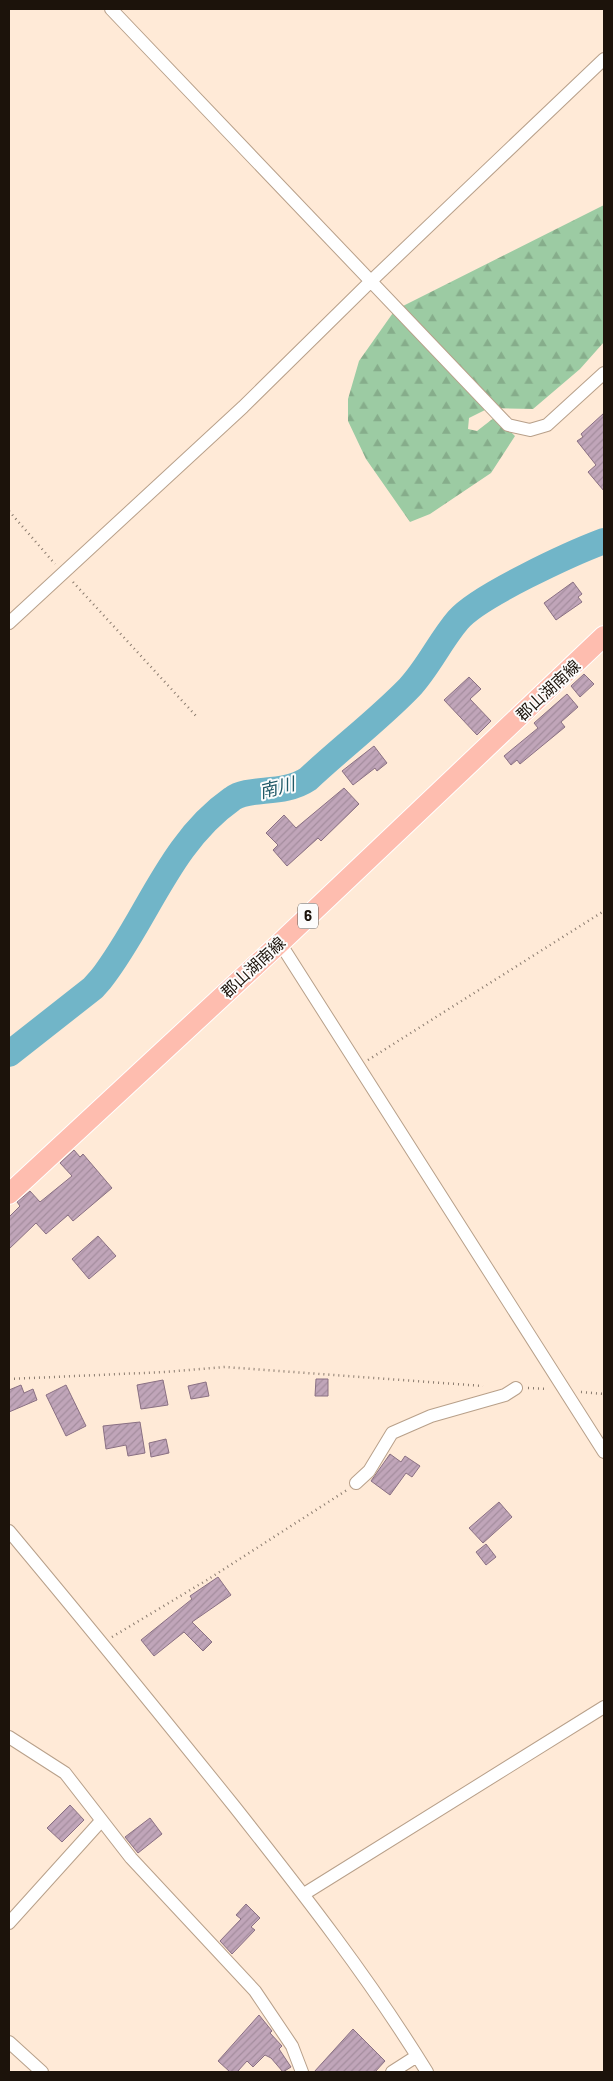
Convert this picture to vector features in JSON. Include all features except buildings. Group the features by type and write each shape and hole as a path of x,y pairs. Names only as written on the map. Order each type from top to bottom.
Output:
{"main road":[{"name":"郡山湖南線","path":"9,1194 280,943 604,636"}],"street":[{"path":"111,9 508,425 514,428 530,430 547,425 604,373"},
{"path":"9,624 243,407 370,282 604,59"},
{"path":"280,943 604,1452"},
{"path":"356,1483 369,1471 392,1433 431,1416 505,1395 516,1388"},
{"path":"9,1531 103,1642 304,1894 427,2072"},
{"path":"304,1894 604,1707"},
{"path":"9,1737 65,1773 172,1906 254,1991 292,2046 302,2072"},
{"path":"9,1923 101,1820"},
{"path":"9,2042 42,2072"},
{"path":"392,2072 417,2056"}],"path":[{"path":"9,512 197,717"},
{"path":"358,1066 604,911"},
{"path":"9,1379 165,1372 225,1367 485,1386"},
{"path":"516,1388 604,1394"},
{"path":"103,1642 334,1500 356,1483"}],"green space":[{"path":"604,205 604,342 580,369 533,409 489,408 469,418 468,429 477,431 495,417 515,436 491,473 430,514 410,522 366,459 348,421 348,399 359,361 395,310"}],"waterway":[{"name":"南川","path":"9,1054 93,988 101,979 132,932 175,860 191,837 210,817 239,795 288,787 308,779 409,688 458,620 469,610 526,576 604,541"}]}
